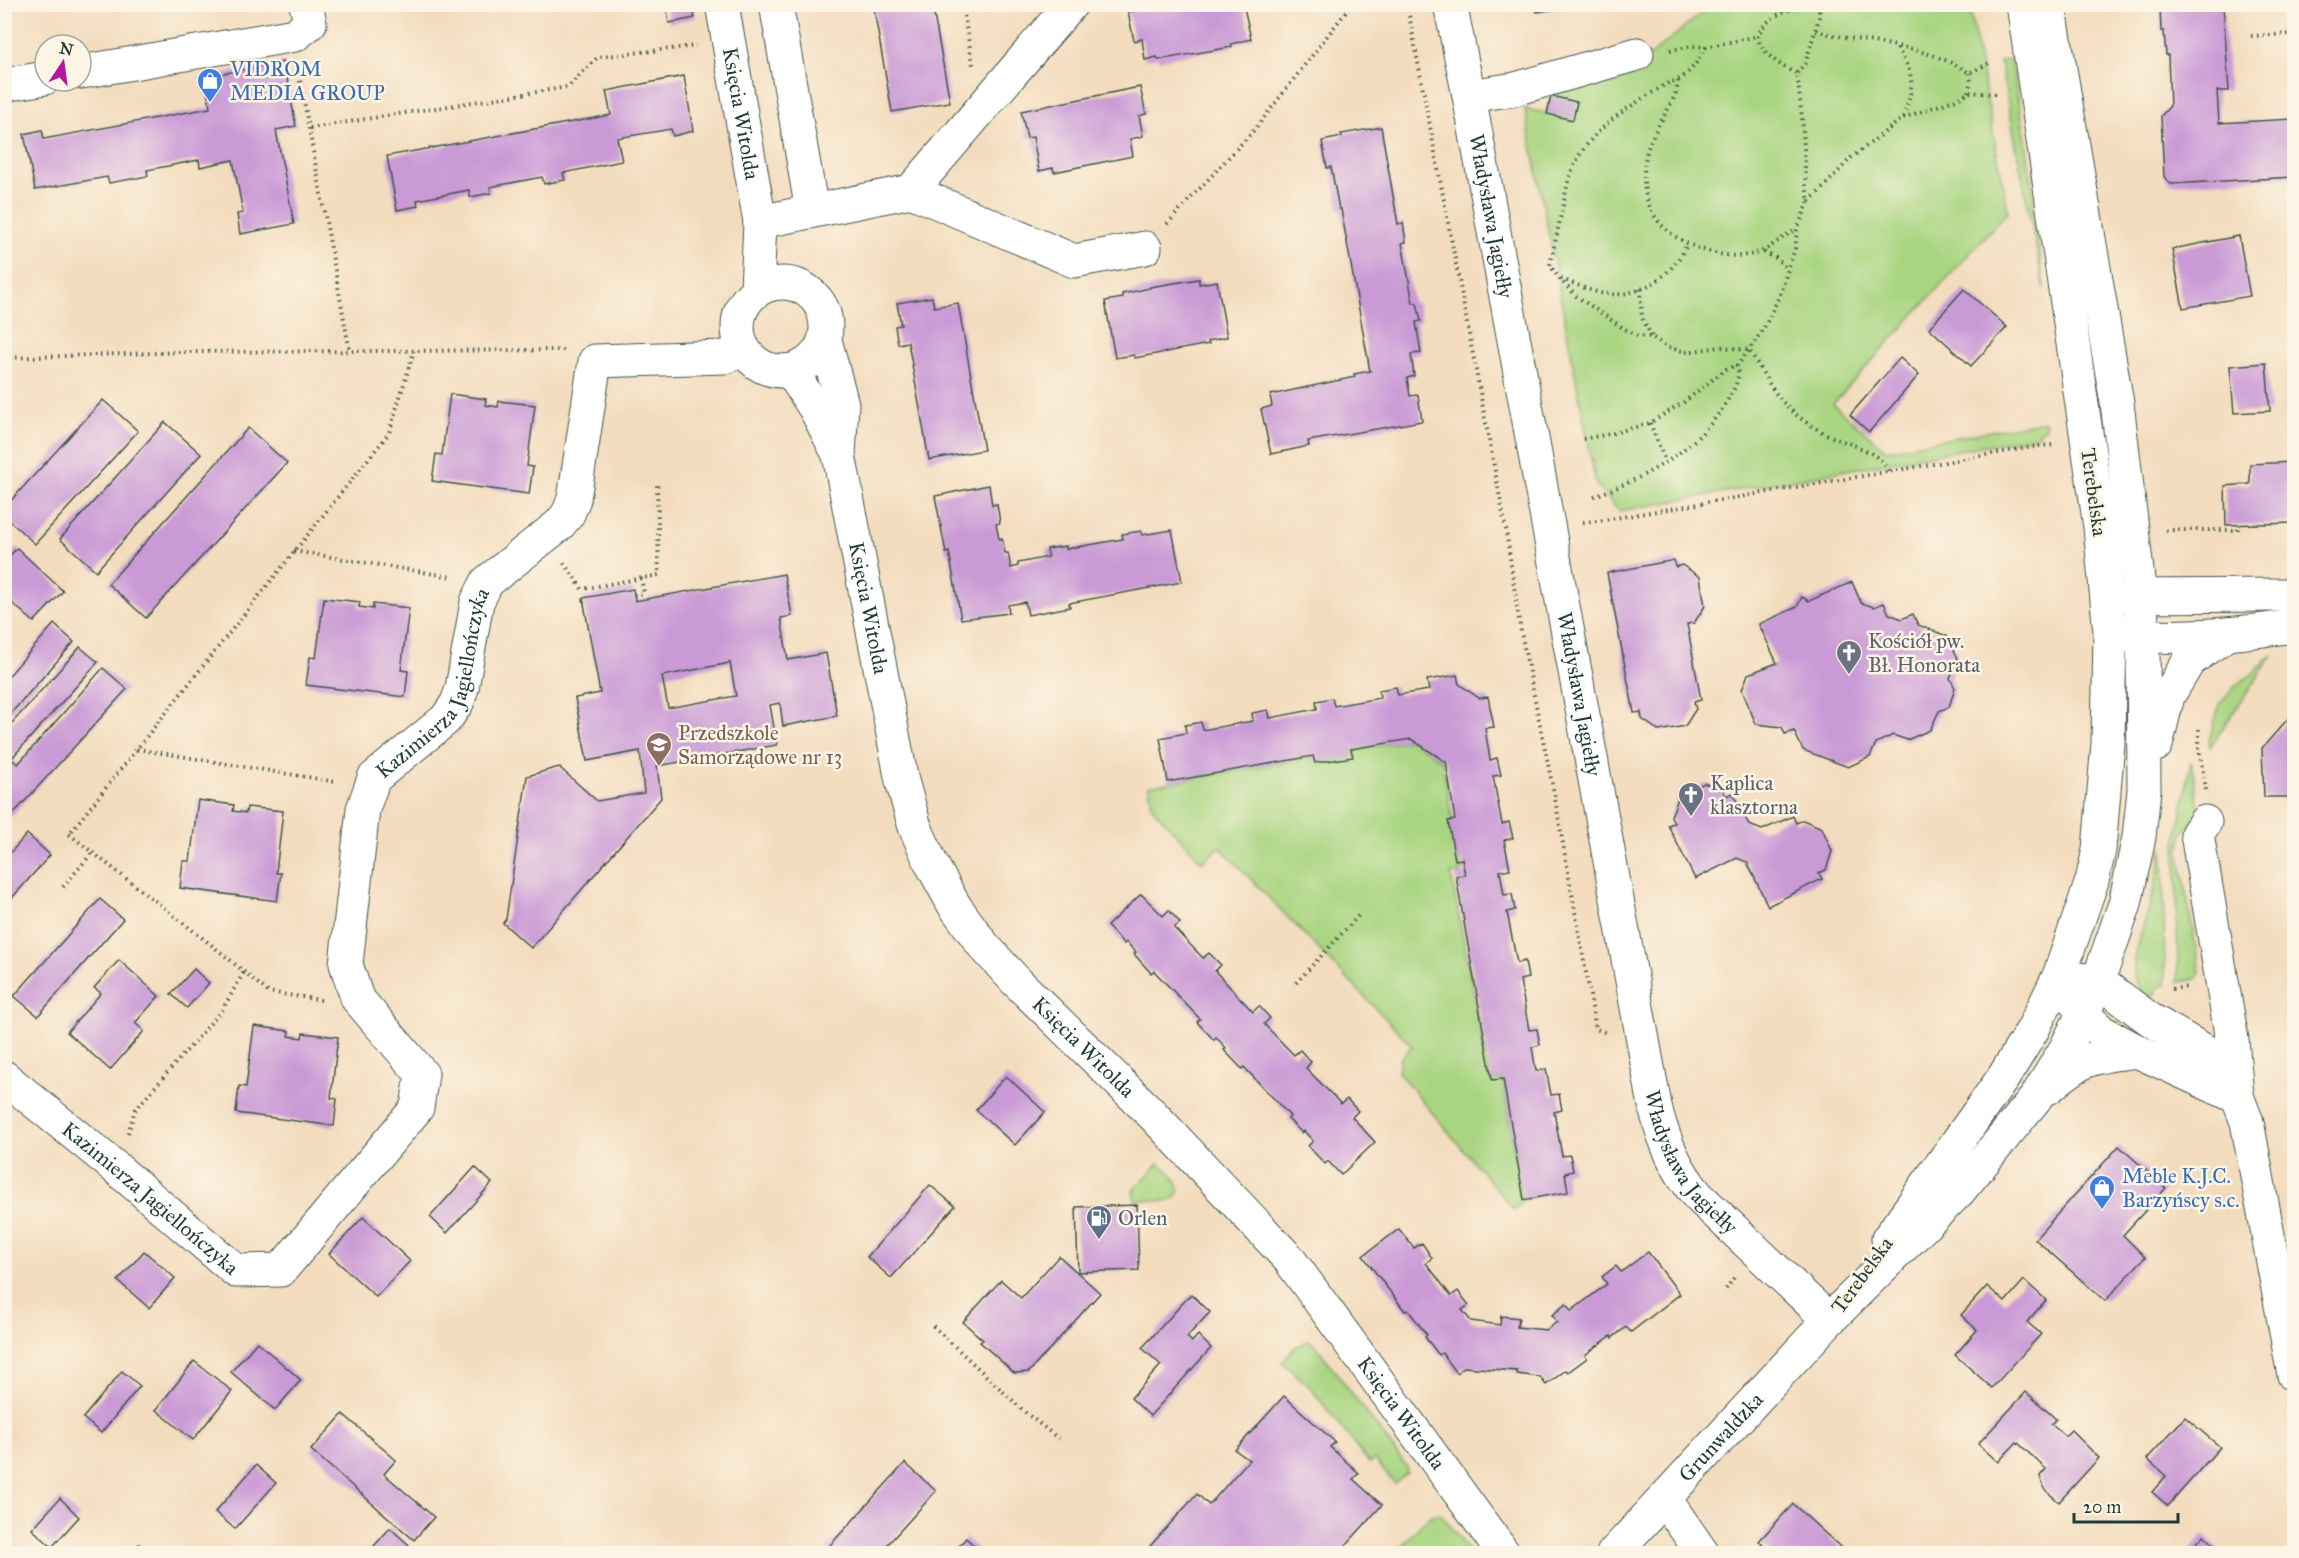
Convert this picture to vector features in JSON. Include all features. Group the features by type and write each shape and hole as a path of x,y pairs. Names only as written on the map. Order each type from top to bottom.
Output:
{"street":[{"path":"93,70 295,35 310,23 306,4"},
{"name":"Księcia Witolda","path":"722,4 760,222 757,290"},
{"path":"776,4 812,211"},
{"path":"910,191 1071,4"},
{"name":"Władysława Jagiełły","path":"1450,4 1469,96 1656,1111 1666,1145 1681,1176 1698,1196 1829,1320"},
{"name":"Terebelska","path":"1829,1320 2003,1078 2033,1029 2059,976 2080,919 2099,850 2107,755 2110,633 2108,597 2100,528 2023,4"},
{"name":"Terebelska","path":"2049,4 2117,403 2143,636 2144,790"},
{"path":"1469,96 1515,89 1637,54"},
{"path":"4,85 33,80"},
{"path":"760,222 910,191 1074,261 1145,248"},
{"name":"Księcia Witolda","path":"760,222 794,284"},
{"path":"775,283 794,284 807,290 818,299 826,319 825,340 812,360 791,371 764,368 753,361 744,350 738,334 738,317 745,302 757,290 775,283"},
{"name":"Księcia Witolda","path":"825,340 842,405 839,455 902,781 915,827 954,905 983,945 1016,981 1154,1116 1289,1259 1504,1554"},
{"path":"595,361 725,357 744,350"},
{"name":"Kazimierza Jagiellończyka","path":"4,1077 117,1168 236,1271 281,1270 417,1108 422,1074 357,998 346,964 363,808 374,778 446,719 457,703 462,688 477,602 487,582 559,525 568,514 574,499 595,361"},
{"name":"Księcia Witolda","path":"791,371 816,410 839,455"},
{"path":"2108,597 2295,595"},
{"path":"2110,633 2143,636 2224,636 2295,626"},
{"name":"Terebelska","path":"1829,1320 1959,1191 2035,1099 2066,1048 2098,981 2133,874 2144,790 2168,696 2189,661 2224,636"},
{"path":"2206,809 2197,834 2230,1031 2237,1096"},
{"path":"2059,976 2098,981 2151,1020 2207,1052 2237,1096 2247,1122 2293,1359"},
{"path":"2059,976 2083,1014 2102,1032 2137,1051 2237,1096"},
{"name":"Terebelska","path":"2035,1099 2072,1067 2082,1062 2093,1057 2137,1051"},
{"name":"Grunwaldzka","path":"1613,1554 1829,1320"},
{"path":"1665,1499 1703,1554"}],"path":[{"path":"962,4 981,110"},
{"path":"1145,248 1256,128 1352,4"},
{"path":"1778,4 1780,14"},
{"path":"1797,73 1782,66 1769,54 1759,44 1758,36 1767,23 1780,14 1796,7 1820,7 1816,31 1805,64 1797,73 1809,201"},
{"path":"1583,439 1650,423 1684,402 1726,369 1737,366 1771,315 1779,297 1797,230 1809,201 1851,158 1903,118 1962,97 1968,92 1971,81 1969,73 1931,53 1877,42 1842,39 1816,31"},
{"path":"2251,36 2295,34"},
{"path":"1637,54 1693,46 1706,47 1758,36"},
{"path":"310,128 568,87 598,57 730,43"},
{"path":"1652,338 1642,338 1623,328 1576,296 1558,278 1550,265 1569,181 1578,159 1600,130 1624,110 1670,82 1678,81 1700,59 1706,47"},
{"path":"1896,47 1911,70 1913,78 1903,118"},
{"path":"297,63 350,352"},
{"path":"1969,73 1990,63"},
{"path":"1678,81 1678,90 1654,130 1648,149 1644,181 1645,193 1652,214 1666,230 1687,244 1723,255 1745,256 1764,252 1778,239 1797,230"},
{"path":"1968,92 1996,94"},
{"path":"1558,278 1602,293 1641,290 1665,276 1678,262 1687,244"},
{"path":"1764,252 1776,258 1787,269"},
{"path":"1641,290 1641,318 1652,338 1667,347 1686,352 1721,347 1749,350"},
{"path":"4,358 182,352 574,350 595,361"},
{"path":"1749,350 1790,410 1826,434 1874,455 1889,471"},
{"path":"357,998 340,1002 268,992 69,834 388,433 414,351"},
{"path":"1594,496 1623,486 1691,444 1717,416 1728,399 1737,381 1737,366"},
{"path":"1650,423 1665,461"},
{"path":"1577,522 1598,521 2056,445"},
{"path":"546,534 582,590 659,575 657,482"},
{"path":"2162,530 2238,530 2237,525"},
{"path":"294,551 487,582"},
{"path":"634,595 644,593 641,578"},
{"path":"2199,729 2206,809"},
{"path":"136,749 369,788"},
{"path":"63,887 92,853"},
{"path":"1296,983 1360,914"},
{"path":"117,1168 135,1110 222,1010 244,972"},
{"path":"933,1326 1027,1414 1059,1439"}],"green space":[{"path":"1704,5 1969,5 2008,211 1833,404 1886,450 2045,421 2046,425 2037,436 1619,511 1596,485 1525,109 1546,113 1554,87 1640,64 1707,9"},
{"path":"2011,59 2026,141 2044,289 2000,62"},
{"path":"2272,656 2210,747 2209,740 2220,704 2235,686"},
{"path":"1411,740 1442,761 1462,874 1451,874 1490,1080 1503,1080 1522,1202 1514,1210 1398,1072 1400,1059 1412,1046 1220,847 1202,862 1152,807 1149,786"},
{"path":"2191,761 2200,813 2183,833 2179,850 2200,973 2197,979 2178,982 2176,845"},
{"path":"2163,847 2165,984 2159,987 2149,1001 2140,989 2136,978 2135,956"},
{"path":"1159,1164 1177,1182 1179,1191 1177,1196 1168,1201 1135,1200 1133,1190"},
{"path":"1308,1341 1315,1344 1407,1467 1407,1473 1395,1484 1374,1459 1369,1463 1310,1387 1282,1362 1295,1347"},
{"path":"1441,1514 1471,1553 1395,1553 1427,1518"}],"building":[{"path":"666,4 692,4 695,18 669,23"},
{"path":"873,4 932,4 950,102 892,112"},
{"path":"1146,4 1242,4 1251,39 1231,44 1232,47 1158,60 1157,57 1145,60 1142,39 1134,41 1128,12 1147,9"},
{"path":"1535,4 1573,4 1573,6 1537,12"},
{"path":"2160,4 2223,4 2229,91 2217,91 2219,123 2294,119 2294,177 2171,184 2164,177 2161,116 2170,106 2168,55 2166,55 2164,31 2161,31"},
{"path":"284,62 296,126 276,130 294,224 240,234 237,214 243,213 233,160 200,167 199,160 147,170 148,176 109,183 107,177 35,190 24,134 42,130 44,139 210,108 205,77"},
{"path":"684,76 693,131 673,136 671,129 617,138 622,161 563,173 565,180 544,184 542,177 490,187 491,193 470,197 469,190 417,200 418,206 397,210 387,156 611,115 606,91"},
{"path":"1140,87 1146,114 1139,116 1143,136 1130,139 1133,156 1054,172 1053,168 1039,171 1033,137 1027,138 1021,111"},
{"path":"1551,96 1577,102 1573,120 1547,114"},
{"path":"1381,127 1398,224 1403,223 1406,242 1402,243 1413,303 1417,303 1421,321 1416,322 1421,353 1411,354 1414,376 1407,378 1410,396 1418,395 1422,421 1308,441 1309,446 1271,454 1261,409 1272,406 1270,395 1355,377 1354,374 1370,371 1341,209 1339,209 1331,167 1327,168 1322,141 1342,137 1341,134"},
{"path":"2239,236 2250,296 2183,308 2172,249"},
{"path":"1199,279 1199,284 1217,281 1227,337 1208,341 1209,344 1135,358 1134,355 1115,358 1105,301 1123,298 1122,294 1150,287"},
{"path":"1964,289 2007,327 1971,366 1929,328"},
{"path":"932,297 934,307 958,303 984,450 929,460 908,342 898,344 895,326 901,325 897,303"},
{"path":"1900,358 1919,375 1869,432 1850,415"},
{"path":"2266,363 2270,411 2234,413 2230,366"},
{"path":"450,394 486,399 485,405 498,407 499,401 535,405 527,466 533,467 529,494 432,481 436,454 442,455"},
{"path":"103,400 138,431 35,544 4,516 4,508"},
{"path":"165,422 201,454 96,571 60,539"},
{"path":"248,428 287,463 146,618 108,584"},
{"path":"2294,462 2294,523 2226,525 2225,486 2250,484 2250,464"},
{"path":"989,485 992,505 997,504 1000,523 996,524 999,539 1002,538 1011,568 1018,566 1018,563 1048,557 1047,549 1066,546 1066,549 1123,539 1122,534 1141,531 1142,535 1172,530 1182,582 1069,603 1070,607 1028,615 1025,602 1008,605 1009,613 961,619 949,552 946,553 935,496"},
{"path":"17,548 63,591 34,622 4,596 4,562"},
{"path":"1674,560 1676,567 1682,565 1700,577 1705,606 1694,623 1687,624 1701,700 1694,702 1696,709 1685,726 1659,731 1642,719 1641,712 1634,713 1607,573"},
{"name":"Przedszkole Samorządowe nr 13","path":"784,574 792,616 781,618 788,660 826,653 837,716 783,726 780,703 770,705 777,745 657,766 661,798 531,948 503,923 506,919 527,776 559,767 597,801 644,793 640,751 587,761 575,698 600,693 583,598 633,589 635,601","holes":["730,663 736,696 668,708 662,676"]},
{"name":"Kościół pw. Bł. Honorata","path":"1852,582 1861,603 1874,607 1884,603 1889,614 1902,619 1913,614 1918,625 1947,636 1958,658 1950,678 1955,688 1949,707 1939,711 1930,730 1907,740 1893,735 1876,743 1870,757 1848,767 1803,750 1794,731 1785,734 1782,727 1756,724 1742,690 1748,674 1777,663 1759,624 1797,607 1802,597 1809,601"},
{"path":"324,598 360,602 359,607 373,609 373,604 409,608 401,670 408,671 405,697 306,685 310,657 316,658"},
{"path":"54,624 74,642 5,720 5,680"},
{"path":"80,647 98,662 11,759 18,764 103,668 127,689 4,824 4,732"},
{"path":"1457,675 1459,684 1479,698 1488,697 1494,727 1485,728 1490,760 1497,758 1501,775 1493,776 1502,824 1509,822 1513,838 1504,840 1510,869 1500,871 1504,895 1512,894 1515,910 1507,912 1517,963 1525,961 1528,978 1520,980 1529,1030 1537,1029 1540,1045 1532,1047 1536,1071 1546,1069 1551,1095 1559,1094 1562,1110 1554,1112 1562,1156 1570,1155 1573,1171 1565,1173 1568,1192 1524,1200 1503,1079 1492,1080 1456,876 1465,875 1462,859 1455,860 1448,821 1455,820 1446,762 1411,739 1351,749 1353,757 1315,763 1313,756 1168,782 1160,738 1186,733 1185,725 1201,722 1203,730 1253,721 1252,713 1268,710 1270,718 1317,709 1316,701 1332,698 1334,706 1380,698 1379,690 1396,687 1398,695 1429,690 1427,680"},
{"path":"2294,712 2294,797 2264,797 2262,748"},
{"path":"1704,783 1723,790 1726,796 1733,793 1749,825 1762,830 1793,816 1796,823 1803,820 1822,828 1832,851 1826,870 1819,873 1822,879 1768,906 1747,862 1737,858 1695,879 1668,825 1674,823 1671,816 1679,796"},
{"path":"198,800 234,805 233,811 246,813 247,807 283,811 276,873 281,873 277,901 180,888 183,861 190,861"},
{"path":"27,834 50,855 4,907 4,860"},
{"path":"1141,894 1163,916 1169,910 1180,923 1174,928 1203,958 1209,953 1221,965 1215,971 1253,1012 1259,1006 1270,1018 1264,1024 1294,1055 1300,1050 1311,1062 1306,1068 1341,1104 1347,1099 1358,1111 1352,1117 1375,1142 1341,1175 1328,1161 1325,1164 1308,1146 1313,1141 1304,1131 1302,1133 1288,1119 1290,1116 1244,1067 1242,1069 1224,1050 1226,1048 1216,1037 1214,1040 1197,1022 1200,1019 1154,971 1151,973 1126,942 1124,944 1107,926"},
{"path":"100,899 123,919 38,1016 14,996"},
{"path":"119,960 159,996 135,1023 144,1031 110,1070 67,1032 101,993 94,988"},
{"path":"194,969 209,983 187,1008 171,994"},
{"path":"254,1026 289,1031 289,1036 302,1038 303,1033 338,1037 331,1098 337,1099 334,1126 236,1113 239,1086 246,1087"},
{"path":"1006,1076 1045,1112 1015,1145 976,1110"},
{"name":"Meble K.J.C. Barzyńscy s.c.","path":"2119,1146 2166,1188 2123,1235 2145,1257 2105,1301 2035,1239"},
{"path":"475,1167 492,1183 447,1233 430,1217"},
{"path":"930,1185 955,1206 891,1278 867,1257"},
{"path":"1137,1205 1139,1270 1078,1272 1076,1207"},
{"path":"363,1217 410,1261 376,1297 329,1254"},
{"path":"1399,1229 1414,1248 1422,1243 1432,1258 1426,1263 1451,1296 1458,1291 1469,1305 1462,1310 1471,1321 1500,1325 1501,1316 1519,1318 1517,1327 1546,1330 1557,1322 1552,1315 1566,1304 1571,1311 1607,1284 1602,1277 1616,1266 1621,1272 1648,1252 1680,1294 1631,1332 1626,1327 1612,1338 1611,1336 1585,1355 1587,1358 1546,1385 1540,1377 1517,1374 1517,1371 1464,1367 1457,1373 1442,1353 1439,1355 1408,1310 1405,1311 1363,1256"},
{"path":"144,1251 175,1278 149,1308 118,1281"},
{"path":"1059,1256 1100,1293 1029,1372 1014,1373 980,1342 983,1340 963,1322 1001,1280 1021,1298"},
{"path":"2024,1280 2046,1300 2027,1322 2041,1334 1992,1388 1955,1355 1977,1330 1961,1315 1987,1286 2005,1302"},
{"path":"1191,1294 1210,1312 1187,1337 1192,1342 1198,1335 1211,1348 1150,1416 1131,1398 1161,1365 1142,1348"},
{"path":"257,1342 301,1380 275,1410 231,1372"},
{"path":"194,1361 232,1391 193,1440 156,1410"},
{"path":"122,1371 140,1386 101,1433 83,1418"},
{"path":"2026,1392 2056,1419 2051,1424 2065,1436 2071,1430 2099,1458 2059,1502 2044,1489 2040,1476 2046,1469 2017,1442 1998,1462 1978,1444"},
{"path":"1284,1396 1335,1442 1330,1447 1359,1473 1353,1479 1382,1505 1338,1554 1143,1554 1197,1494 1209,1505 1249,1460 1235,1450"},
{"path":"343,1414 396,1460 384,1474 434,1517 414,1540 311,1450"},
{"path":"2185,1417 2220,1447 2168,1506 2152,1492 2166,1476 2147,1459"},
{"path":"905,1463 936,1491 879,1554 822,1554"},
{"path":"256,1465 276,1483 235,1529 215,1512"},
{"path":"60,1498 79,1517 52,1547 32,1529"},
{"path":"1793,1504 1848,1554 1772,1554 1759,1541"},
{"path":"390,1528 409,1545 401,1554 367,1554"},
{"path":"2204,1535 2224,1554 2187,1554"},
{"path":"966,1538 983,1554 952,1554"},
{"path":"139,1544 149,1554 131,1554"}],"place":[{"name":"VIDROM MEDIA GROUP","path":"210,104"},
{"name":"Kościół pw. Bł. Honorata","path":"1849,676"},
{"name":"Przedszkole Samorządowe nr 13","path":"659,768"},
{"name":"Kaplica klasztorna","path":"1691,818"},
{"name":"Meble K.J.C. Barzyńscy s.c.","path":"2102,1211"},
{"name":"Orlen","path":"1099,1241"}]}
